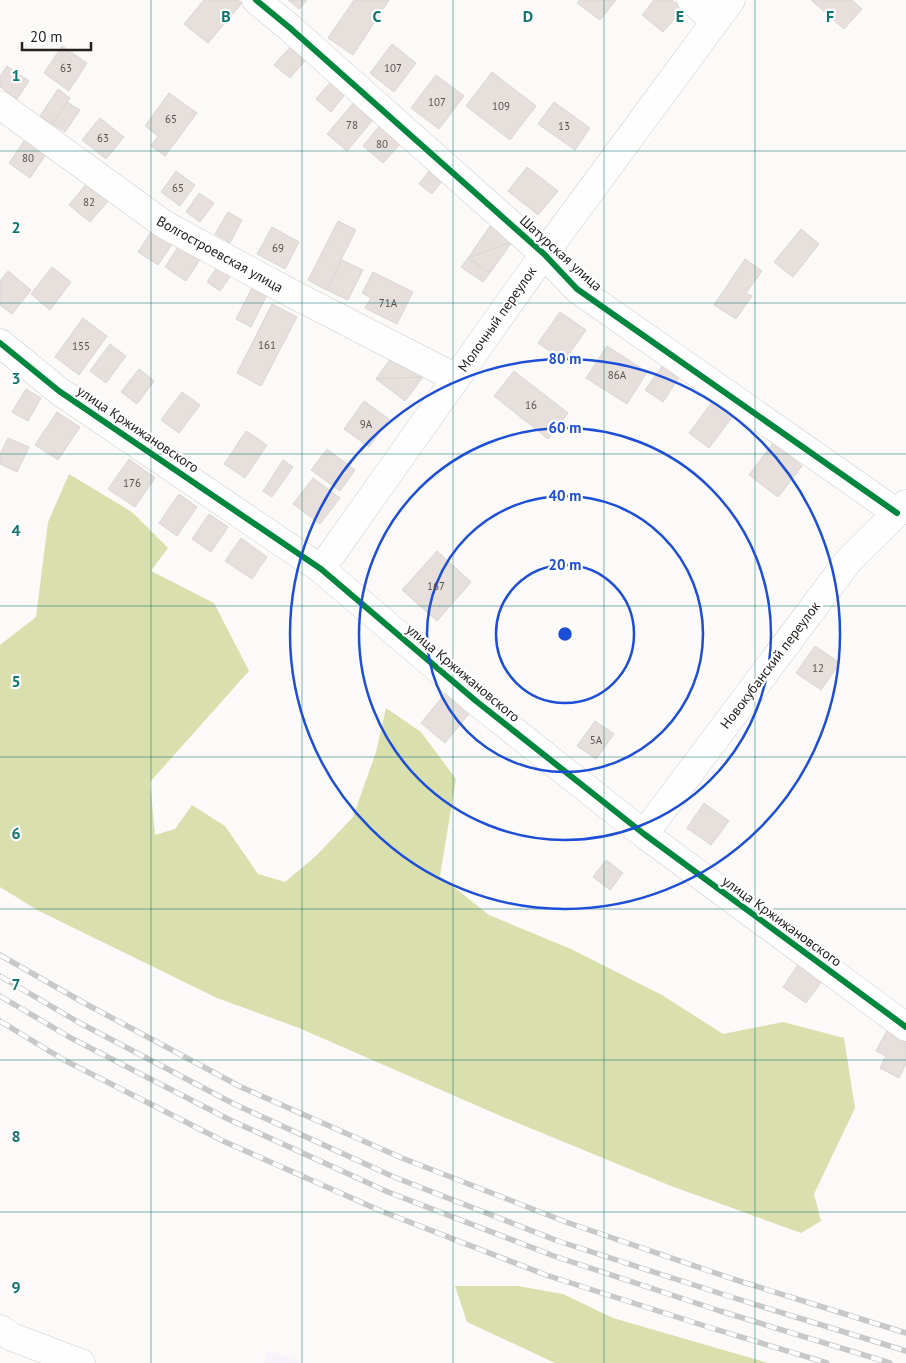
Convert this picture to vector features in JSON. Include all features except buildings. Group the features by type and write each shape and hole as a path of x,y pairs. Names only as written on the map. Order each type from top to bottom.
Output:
{"street":[{"name":"Шатурская улица","path":"256,0 544,254 577,289 901,509"},
{"path":"691,0 723,11"},
{"name":"Молочный переулок","path":"321,569 544,254 723,11"},
{"name":"Волгостроевская улица","path":"0,105 165,224 287,291 456,378"},
{"name":"улица Кржижановского","path":"0,343 59,390 321,569 476,701 644,834 906,1027"},
{"name":"Новокубанский переулок","path":"644,834 849,560 901,509"},
{"path":"0,1329 12,1337 81,1363"}],"shaded area":[{"path":"268,1350 302,1363 264,1363"}],"green space":[{"path":"69,474 132,512 168,548 151,571 214,603 249,671 150,782 155,835 175,829 192,805 225,826 258,874 285,882 317,855 353,817 376,752 386,708 421,732 456,779 440,876 489,915 571,949 662,995 723,1034 783,1022 844,1038 855,1108 814,1194 821,1221 801,1233 671,1186 503,1117 299,1028 217,998 37,910 0,887 0,645 36,617 48,522"},
{"path":"455,1286 518,1286 563,1294 613,1318 768,1363 555,1363 467,1322"}],"railway":[{"path":"0,955 86,1004 241,1087 402,1158 566,1222 733,1279 906,1333"},
{"path":"0,976 78,1022 234,1104 394,1177 558,1241 906,1351"},
{"path":"0,996 71,1038 228,1119 388,1192 554,1256 720,1311 890,1363"},
{"path":"0,1021 64,1060 223,1141 381,1211 546,1275 827,1363"}],"cycle path":[{"path":"256,0 544,254 577,289 897,513"},
{"path":"0,343 59,391 321,569 476,701 644,834 906,1027"}]}
